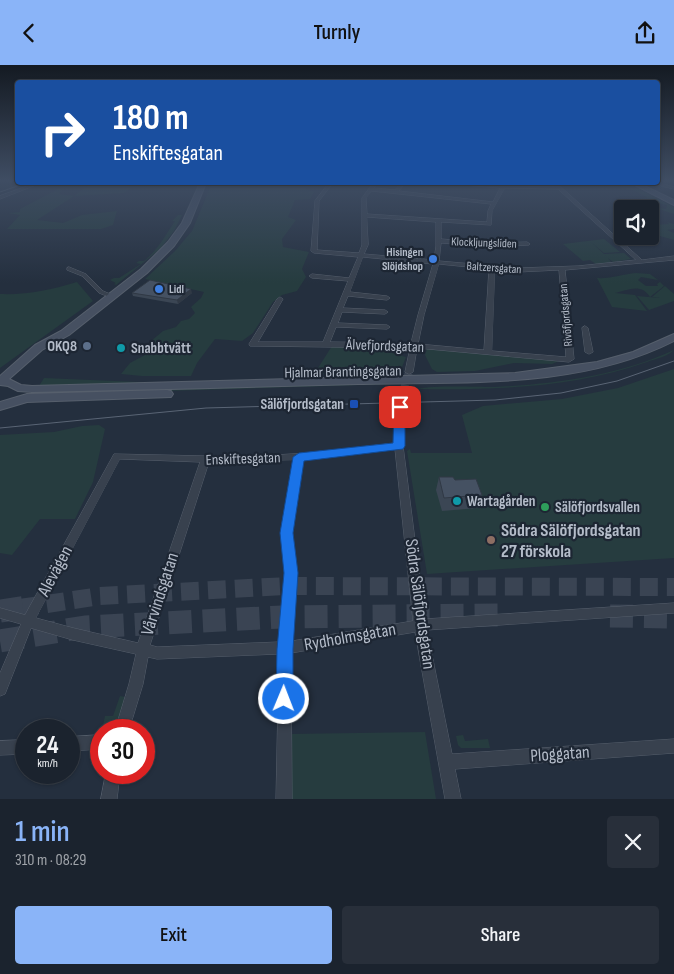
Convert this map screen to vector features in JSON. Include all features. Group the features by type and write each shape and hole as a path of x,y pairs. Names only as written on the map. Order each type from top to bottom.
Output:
{"main road":[{"path":"0,382 48,341 65,333 154,261 177,237 190,214"},
{"path":"17,386 38,358 63,338 65,333"},
{"name":"Hjalmar Brantingsgatan","path":"0,382 17,386 60,389 520,376 562,371 608,362 647,349 674,337"},
{"name":"Hjalmar Brantingsgatan","path":"5,404 28,398 517,383 603,371 644,359 674,346"},
{"name":"Hjalmar Brantingsgatan","path":"5,404 16,396 17,386"},
{"path":"0,411 44,398"}],"street":[{"name":"Baltzersgatan","path":"316,214 314,251 492,269 562,269 674,258"},
{"path":"326,345 365,244 364,215 489,224 490,214"},
{"path":"588,214 640,261"},
{"path":"409,372 421,315 433,280 440,241 438,221"},
{"name":"Klockljungsliden","path":"440,241 493,245 527,244"},
{"path":"69,269 84,275 101,291 112,296"},
{"path":"488,353 492,269"},
{"name":"Rivöfjordsgatan","path":"562,269 569,338 570,359 568,360"},
{"path":"312,276 352,280"},
{"path":"347,294 388,298"},
{"name":"Älvefjordsgatan","path":"280,299 253,343 415,346 568,360"},
{"path":"341,310 385,312"},
{"path":"334,325 387,327"},
{"path":"585,328 589,352"},
{"path":"569,338 587,340"},
{"name":"Södra Sälöfjordsgatan","path":"401,400 399,446 420,625 453,799"},
{"name":"Enskiftesgatan","path":"118,456 206,460 299,457 399,446"},
{"name":"Alevägen","path":"0,689 28,621 118,456"},
{"path":"284,799 285,649 291,573 286,533 299,457"},
{"name":"Vårvindsgatan","path":"125,719 136,684 145,638 206,460"},
{"name":"Rydholmsgatan","path":"0,613 142,651 157,653 285,649 420,625 674,608"},
{"name":"Ploggatan","path":"446,762 674,745"},
{"path":"0,748 15,747"},
{"path":"108,799 111,784"}],"green space":[{"path":"16,214 46,214 37,220 63,223 82,215 116,214 113,225 101,229 7,229 20,215"},
{"path":"199,214 289,214 288,217 296,220 282,239 283,247 309,252 302,269 306,277 297,291 282,295 273,302 253,333 242,341 215,339 197,363 191,376 121,374 130,363 145,355 144,347 163,331 176,327 181,321 189,319 195,313 191,307 201,298 204,292 145,279 175,251 192,231"},
{"path":"178,215 182,215 174,231 160,249 116,285 114,284 116,283 110,280 119,278 141,264 136,263 144,261 153,252 175,221 172,221"},
{"path":"667,222 674,224 674,229 667,230 674,233 674,240 659,236 659,225 669,224"},
{"path":"604,239 620,252 604,253 591,242 604,254 624,253 631,259 613,262 608,258 611,262 596,264 590,260 583,261 563,244"},
{"path":"636,273 650,274 658,280 641,277 638,280 646,286 658,286 657,284 660,282 664,286 650,297 646,292 638,289 629,289 615,293 635,295 647,311 612,307 597,278"},
{"path":"77,282 93,301 0,368 0,294 20,294"},
{"path":"665,286 674,294 674,301 649,310 637,296 660,298 652,297"},
{"path":"332,346 406,348 407,353 403,353 402,356 406,357 400,372 341,372 305,375 318,368"},
{"path":"427,349 559,361 552,364 514,363 475,371 437,372 432,369 425,355"},
{"path":"674,350 662,357 619,371 563,382 505,388 418,389 494,387 563,381 631,366"},
{"name":"Sälöfjordsvallen","path":"674,369 674,558 427,574 407,451 410,449 411,453 472,453 462,415 483,406 562,399 618,388"},
{"path":"44,378 162,383 39,386"},
{"path":"393,384 32,395 34,393"},
{"path":"99,425 105,429 93,482 75,519 40,519 12,555 0,553 0,435 54,432 82,426"},
{"path":"120,696 125,697 119,719 104,719 105,716 113,716"},
{"path":"425,732 436,799 290,799 289,734"},
{"path":"463,735 465,741 488,739 490,748 461,748 458,745 456,736"}],"building":[{"name":"Lidl","path":"150,280 191,289 177,300 132,293"},
{"path":"439,477 453,477 455,480 476,479 482,495 444,498"}],"tunnel":[{"path":"403,392 409,372"},
{"path":"20,608 100,596 287,586 674,587"},
{"path":"0,611 28,607"},
{"path":"0,641 85,627 282,617 502,615"},
{"path":"610,616 674,617"}],"tram line":[{"path":"0,428 206,408 495,400 561,393 617,381 674,361"}],"place":[{"name":"Hisingen Slöjdshop","path":"433,259"},
{"name":"Lidl","path":"159,289"},
{"name":"OKQ8","path":"87,346"},
{"name":"Snabbtvätt","path":"121,348"},
{"name":"Sälöfjordsgatan","path":"354,404"},
{"name":"Wartagården","path":"457,501"},
{"name":"Sälöfjordsvallen","path":"545,507"},
{"name":"Södra Sälöfjordsgatan 27 förskola","path":"491,540"}],"route":[{"path":"284,699 285,649 291,573 286,533 299,457 399,446 400,407"}]}
